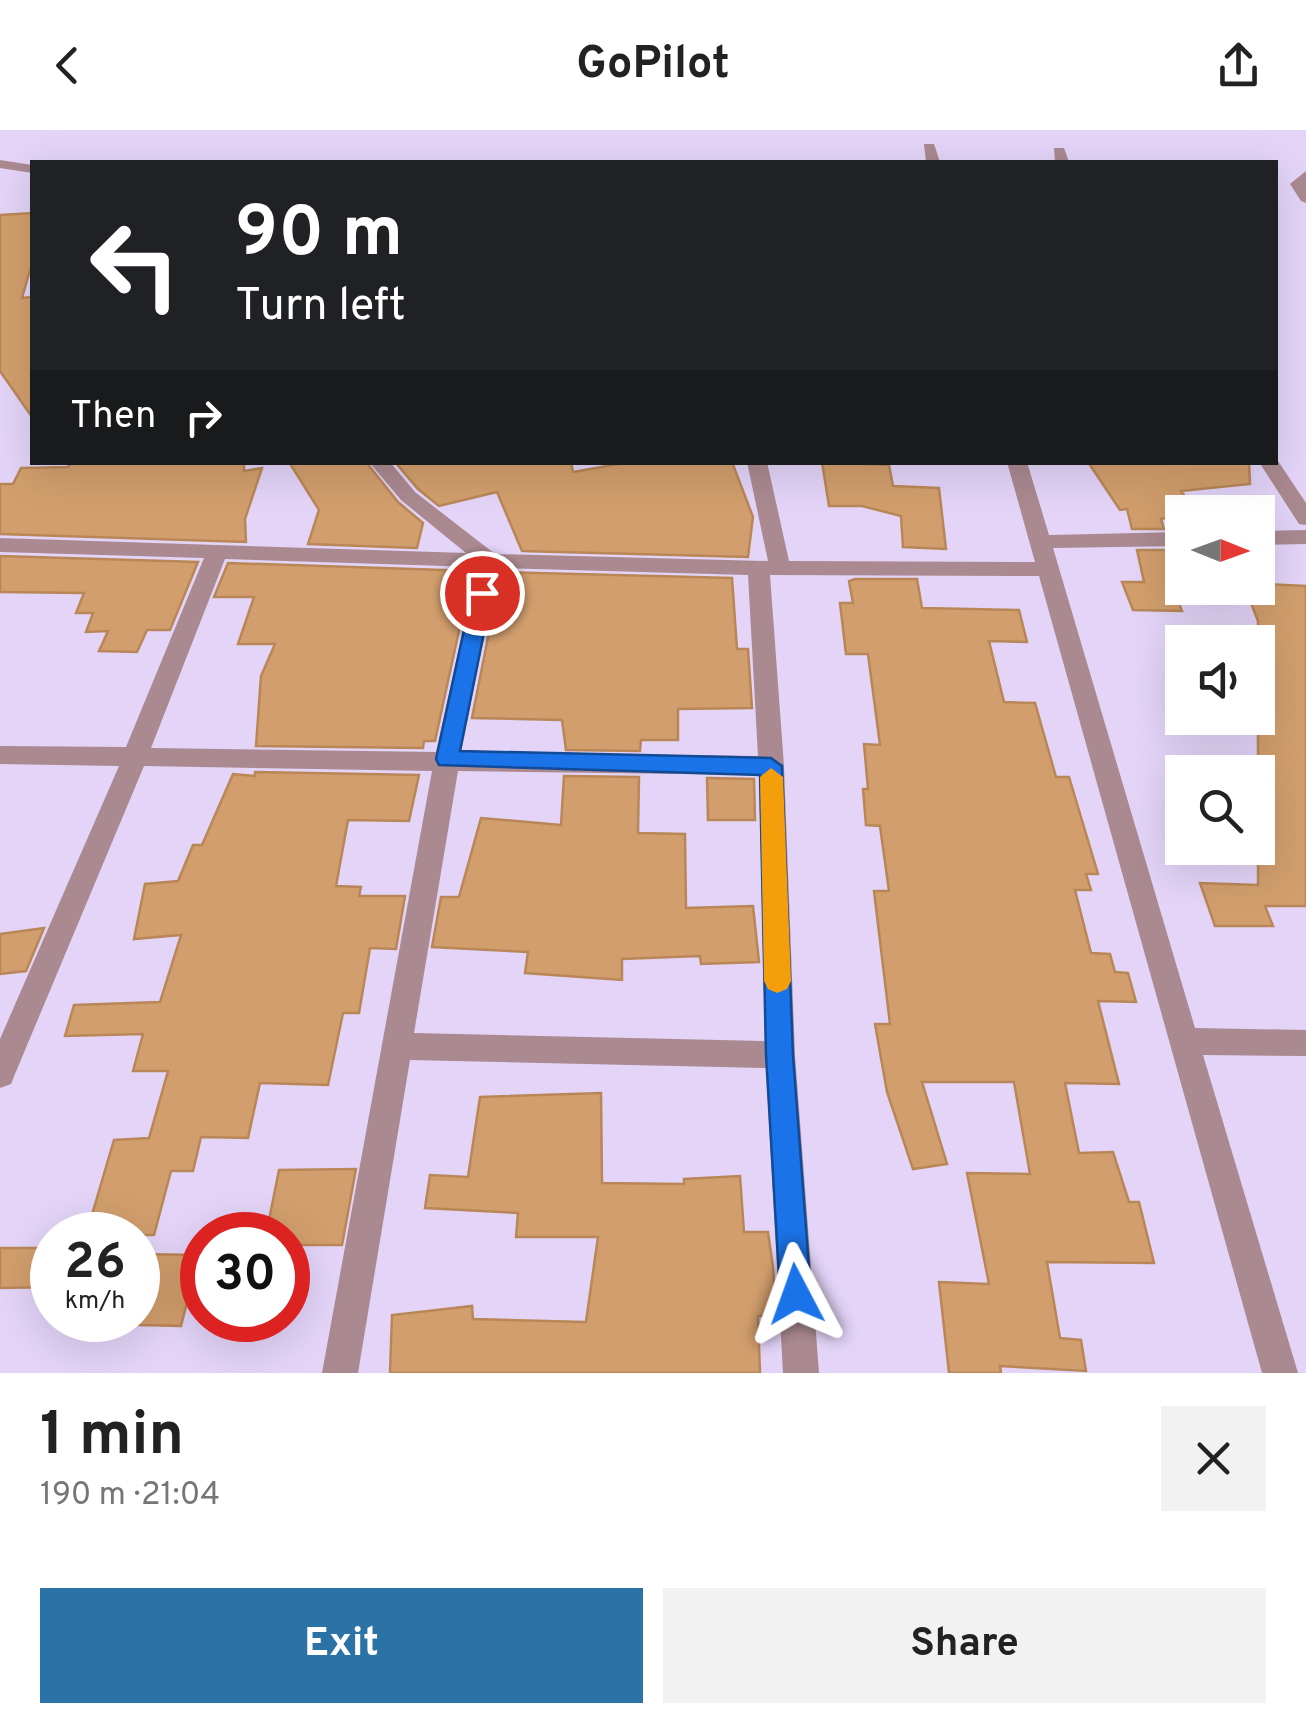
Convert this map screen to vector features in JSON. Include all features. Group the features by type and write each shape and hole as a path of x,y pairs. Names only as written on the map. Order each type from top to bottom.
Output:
{"street":[{"path":"0,164 30,169"},
{"path":"1306,175 1298,184 1306,198"},
{"path":"382,465 408,496 489,560"},
{"path":"756,465 769,568 780,1055 801,1373"},
{"path":"1018,465 1280,1373"},
{"path":"1271,465 1306,519"},
{"path":"1275,537 1306,536"},
{"path":"0,545 769,568 1044,555 1165,541"},
{"path":"0,1073 218,550"},
{"path":"340,1373 447,759 489,560"},
{"path":"0,755 771,766"},
{"path":"1184,1041 1306,1042"},
{"path":"397,1046 780,1055"}],"shaded area":[{"path":"0,130 1306,130 1306,1373 0,1373"}],"building":[{"path":"30,213 30,270 22,298 30,297 30,414 0,371 0,215"},
{"path":"244,465 244,471 262,468 245,519 246,542 0,534 0,484 13,484 21,468"},
{"path":"291,465 368,465 398,502 423,523 417,548 308,544 319,510"},
{"path":"398,465 572,465 573,472 613,465 733,465 753,517 748,557 522,551 497,492 439,506"},
{"path":"822,465 889,465 893,486 939,488 946,549 903,547 901,516 862,506 829,506"},
{"path":"1090,465 1249,465 1250,484 1165,495 1165,518 1161,519 1164,529 1132,529 1127,509 1120,510"},
{"path":"1137,550 1165,550 1165,605 1180,605 1182,611 1133,610 1122,582 1144,582"},
{"path":"0,556 198,562 170,630 147,630 137,652 99,651 108,631 86,632 93,613 76,613 84,593 0,592"},
{"path":"228,563 472,571 435,741 424,741 423,748 256,746 261,676 275,644 238,644 254,597 214,597"},
{"path":"501,572 732,578 737,649 748,649 752,708 678,709 678,740 641,740 640,751 566,750 562,720 472,718"},
{"path":"917,579 922,608 1019,610 1027,642 989,641 1004,702 1035,703 1056,777 1069,777 1098,874 1086,874 1091,890 1075,890 1091,953 1110,954 1115,972 1128,973 1136,1002 1098,1001 1119,1084 1065,1083 1079,1153 1113,1152 1129,1202 1139,1202 1154,1263 1047,1262 1060,1338 1081,1340 1086,1371 1000,1366 1001,1373 949,1373 939,1282 989,1284 967,1173 1030,1174 1014,1082 922,1082 947,1164 913,1169 887,1092 875,1024 890,1024 874,891 889,891 880,826 866,825 863,789 868,789 864,744 880,745 868,654 846,654 840,603 853,603 849,581"},
{"path":"1275,585 1306,586 1306,906 1265,906 1273,926 1215,926 1200,883 1258,885 1258,865 1275,865 1275,755 1258,755 1258,735 1275,735 1275,625 1258,625 1252,605 1275,605"},
{"path":"255,772 419,775 409,821 348,820 336,886 361,887 359,896 405,896 396,949 370,948 359,1013 343,1013 328,1085 260,1083 248,1138 201,1137 193,1171 171,1171 160,1212 93,1212 114,1140 149,1138 168,1071 133,1071 143,1034 65,1036 74,1005 160,1002 181,935 134,939 145,884 178,881 193,845 202,845 233,774 255,776"},
{"path":"564,776 639,777 638,833 685,834 686,908 753,906 759,962 701,964 700,956 622,959 622,980 525,973 528,952 432,947 441,897 459,897 481,818 561,825"},
{"path":"707,778 754,779 755,820 708,820"},
{"path":"44,928 26,971 0,974 0,934"},
{"path":"601,1093 602,1183 684,1184 684,1179 740,1176 744,1232 768,1232 773,1267 776,1316 758,1316 760,1373 390,1373 392,1315 472,1306 473,1319 586,1322 598,1237 516,1237 518,1213 425,1208 430,1175 468,1177 480,1097"},
{"path":"356,1169 342,1245 310,1245 310,1212 271,1212 279,1170"},
{"path":"0,1248 30,1248 30,1287 0,1288"},
{"path":"160,1254 180,1255 180,1326 160,1326"}],"slow traffic":[{"path":"771,777 777,981"}],"route":[{"path":"482,593 447,759 771,766 780,1055 796,1294"}]}
